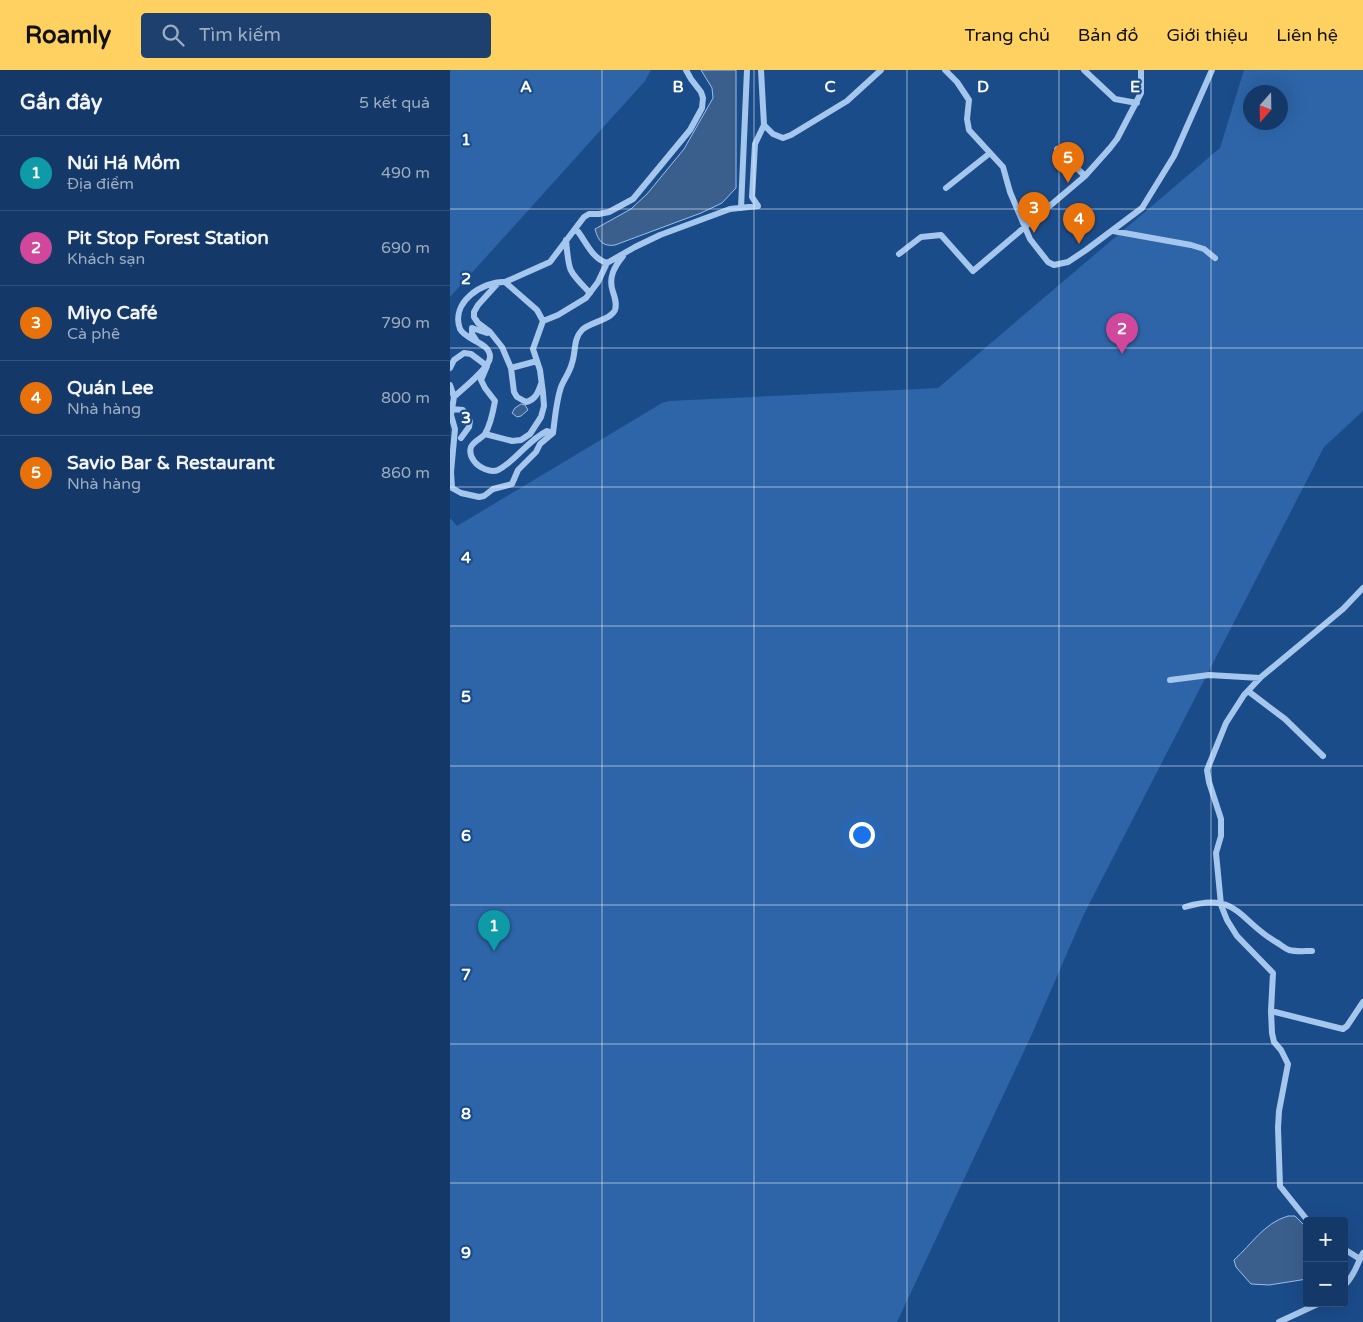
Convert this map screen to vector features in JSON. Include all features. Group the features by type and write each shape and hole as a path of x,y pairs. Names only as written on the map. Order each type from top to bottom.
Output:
{"street":[{"path":"553,433 547,431 536,437 502,467 493,471 477,465 470,455 472,446 484,434 492,416 495,401 481,380 489,363 490,355 487,348 469,338 460,329 457,317 459,307 472,291 486,285 503,282 550,262 584,217 589,214 609,212 633,199 690,130 702,108 701,92 686,70"},
{"path":"741,208 747,70"},
{"path":"543,321 558,315 586,298 598,282 607,263 646,241 730,210 758,206 752,197 755,144 764,125 761,70"},
{"path":"764,125 779,137 783,138 791,135 847,101 881,70"},
{"path":"945,70 957,82 969,100 967,119 969,130 1002,167 1024,228 1038,251 1048,262 1054,265 1068,262 1114,231 1142,208 1165,172 1183,138 1212,70"},
{"path":"1084,70 1115,99 1137,103"},
{"path":"899,254 921,237 942,235 974,272 1084,176 1117,138 1141,93 1141,70"},
{"path":"1057,149 1084,176"},
{"path":"946,188 990,153"},
{"path":"576,229 585,239 596,258 607,263"},
{"path":"1114,231 1191,245 1204,249 1214,258"},
{"path":"566,240 568,267 590,293"},
{"path":"450,385 454,397 452,409 455,429 450,482 452,488 466,495 478,497 484,496 493,489 512,484 518,470 536,452 540,444 553,433 561,387 572,364 576,342 580,333 589,324 614,313 616,303 612,290 611,276 617,263 626,252"},
{"path":"484,434 512,441 525,438 535,428 543,411 541,383 533,349 543,321 537,310 503,282"},
{"path":"503,282 482,299 474,312 476,320 490,332 502,347 511,368 514,392 521,400 526,402 533,399 541,383"},
{"path":"479,343 472,334 472,328 487,333 490,332"},
{"path":"450,368 454,360 464,353 471,354 487,366"},
{"path":"511,368 537,361"},
{"path":"454,397 487,366"},
{"path":"452,409 463,410 470,421 469,427 461,438"},
{"path":"1305,1217 1280,1186 1278,1128 1281,1098 1288,1064 1281,1050 1274,1042 1271,1011 1274,978 1272,970 1252,953 1237,936 1227,920 1221,902 1216,853 1221,819 1207,770 1226,723 1248,691 1260,678 1337,615 1363,588"},
{"path":"1170,680 1209,675 1260,678"},
{"path":"1248,691 1285,719 1323,756"},
{"path":"1185,907 1221,902 1240,912 1265,936 1290,950 1312,951"},
{"path":"1271,1011 1343,1028 1347,1026 1363,1002"},
{"path":"1348,1251 1362,1256 1352,1279 1348,1282"},
{"path":"1279,1322 1311,1307"}],"shaded area":[{"path":"450,70 651,70 645,81 450,297"},
{"path":"701,70 736,70 736,188 722,203 701,213 615,245 604,244 599,240 595,229 631,209 647,194 684,149 713,98 712,88"},
{"path":"1244,70 1363,70 1363,411 1324,447 1084,914 1032,1034 897,1322 450,1322 450,518 457,526 662,403 669,401 938,388 1220,148"},
{"path":"521,404 525,405 528,410 517,417 512,413"},
{"path":"1295,1216 1303,1224 1303,1280 1269,1285 1251,1284 1236,1267 1234,1260 1265,1229 1280,1219"}],"place":[{"name":"Savio Bar & Restaurant","path":"1068,183"},
{"name":"Miyo Café","path":"1034,233"},
{"name":"Quán Lee","path":"1079,244"},
{"name":"Pit Stop Forest Station","path":"1122,354"},
{"name":"Núi Há Mồm","path":"494,951"}]}
